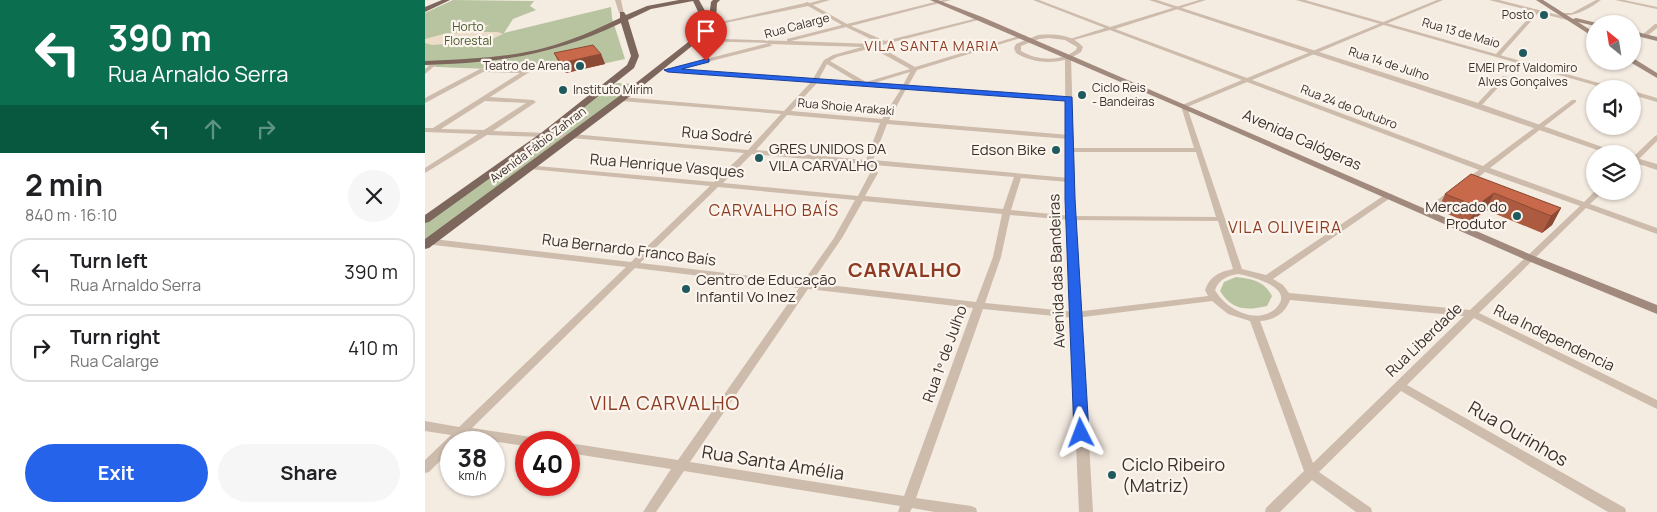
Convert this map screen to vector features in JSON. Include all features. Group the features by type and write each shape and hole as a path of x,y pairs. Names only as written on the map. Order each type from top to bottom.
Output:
{"main road":[{"path":"425,10 447,0"},
{"path":"426,68 435,63 495,59 545,50 579,39 643,5 669,0"},
{"path":"425,58 489,55 536,47 649,7 695,1 706,25 712,20 714,2 717,0"},
{"path":"1539,0 1586,30"},
{"name":"Avenida Calógeras","path":"936,1 1027,38 1068,58 1184,106 1530,258 1657,310"},
{"name":"Avenida Fábio Zahran","path":"425,220 544,135 631,66 635,58 623,16"},
{"path":"1564,16 1586,22"},
{"name":"Avenida Fábio Zahran","path":"427,243 621,99 651,73 695,40 706,25"},
{"path":"1641,35 1657,39"},
{"path":"1641,65 1657,76"}],"street":[{"path":"618,0 623,16"},
{"path":"800,0 845,25 884,43"},
{"path":"706,25 828,0"},
{"name":"Rua Calarge","path":"651,73 781,43 936,1 949,0"},
{"name":"Rua 24 de Outubro","path":"1035,0 1484,169 1657,231"},
{"name":"Rua 14 de Julho","path":"1152,0 1478,106 1590,145"},
{"path":"1071,40 1205,0"},
{"name":"Rua 13 de Maio","path":"1299,0 1586,80"},
{"path":"1238,271 1184,106 1441,0"},
{"path":"1492,0 1564,16 1573,14 1599,0"},
{"path":"1617,0 1657,8"},
{"path":"1498,55 1538,11"},
{"path":"464,431 750,152 815,81 826,61 835,56 980,18"},
{"path":"1644,36 1657,25"},
{"path":"826,61 865,84 1027,38 1056,37 1071,40 1080,47 1079,51 1068,58 1039,60 1023,55 1017,48 1027,38"},
{"path":"695,40 873,46 915,69"},
{"name":"Avenida das Bandeiras","path":"1068,58 1069,180 1086,512"},
{"path":"649,512 838,238 874,173 869,162 870,156 884,122 915,69"},
{"path":"425,101 429,97 482,70 526,72 425,135"},
{"path":"668,70 1069,99"},
{"path":"1478,106 1505,77"},
{"path":"1641,95 1657,100"},
{"path":"425,171 533,102 485,99"},
{"name":"Rua Shoie Arakaki","path":"621,99 1069,137"},
{"path":"1463,185 1574,101"},
{"name":"Rua Sodré","path":"425,130 572,136 1069,180"},
{"path":"1641,152 1657,137"},
{"path":"1069,150 1199,150"},
{"path":"1641,162 1657,167"},
{"name":"Rua Henrique Vasques","path":"529,166 1071,218 1221,219"},
{"name":"Rua 1º de Julho","path":"906,507 997,257 1006,213 1018,176"},
{"path":"1427,212 1456,190"},
{"path":"1268,278 1389,196"},
{"name":"Rua Liberdade","path":"1271,512 1591,200"},
{"name":"Rua Bernardo Franco Baís","path":"427,243 634,265 980,306 1075,315 1213,298"},
{"path":"1238,271 1268,278 1281,289 1285,296 1281,309 1275,314 1255,318 1239,315 1225,309 1213,298 1210,290 1212,282 1218,276 1238,271"},
{"name":"Rua Independencia","path":"1285,296 1473,314 1657,405"},
{"path":"1255,318 1311,473 1366,512"},
{"name":"Rua Ourinhos","path":"1400,386 1620,512"},
{"path":"425,426 457,431"},
{"name":"Rua Santa Amélia","path":"580,450 906,507 971,512"},
{"path":"425,468 440,454"}],"green space":[{"name":"Horto Florestal","path":"453,0 534,1 530,6 536,10 513,19 504,33 611,7 612,18 625,59 575,70 489,69 425,65 425,13"},
{"path":"617,83 636,84 425,243 425,223"},
{"path":"1236,277 1253,280 1262,284 1272,296 1267,306 1240,308 1229,302 1220,291 1224,282"}],"shaded area":[{"path":"490,25 483,28 483,32 503,34 482,44 470,42 432,45 425,43 425,39"}],"building":[{"path":"593,45 601,54 561,63 554,53"},
{"path":"1471,174 1561,208 1551,216 1494,193 1476,206 1445,194"}],"place":[{"name":"Posto","path":"1544,15"},
{"name":"EMEI Prof Valdomiro Alves Gonçalves","path":"1523,53"},
{"name":"Teatro de Arena","path":"580,66"},
{"name":"Instituto Mirim","path":"563,90"},
{"name":"Ciclo Reis - Bandeiras","path":"1082,95"},
{"name":"Edson Bike","path":"1056,150"},
{"name":"GRES UNIDOS DA VILA CARVALHO","path":"759,158"},
{"name":"Mercado do Produtor","path":"1517,216"},
{"name":"Centro de Educação Infantil Vo Inez","path":"686,289"},
{"name":"Ciclo Ribeiro (Matriz)","path":"1112,475"}],"district":[{"name":"VILA SANTA MARIA","path":"932,46"},
{"name":"CARVALHO BAÍS","path":"774,210"},
{"name":"VILA OLIVEIRA","path":"1285,227"},
{"name":"CARVALHO","path":"905,270"},
{"name":"VILA CARVALHO","path":"665,403"}],"route":[{"path":"706,61 668,70 1069,99 1069,180 1081,433"}]}
